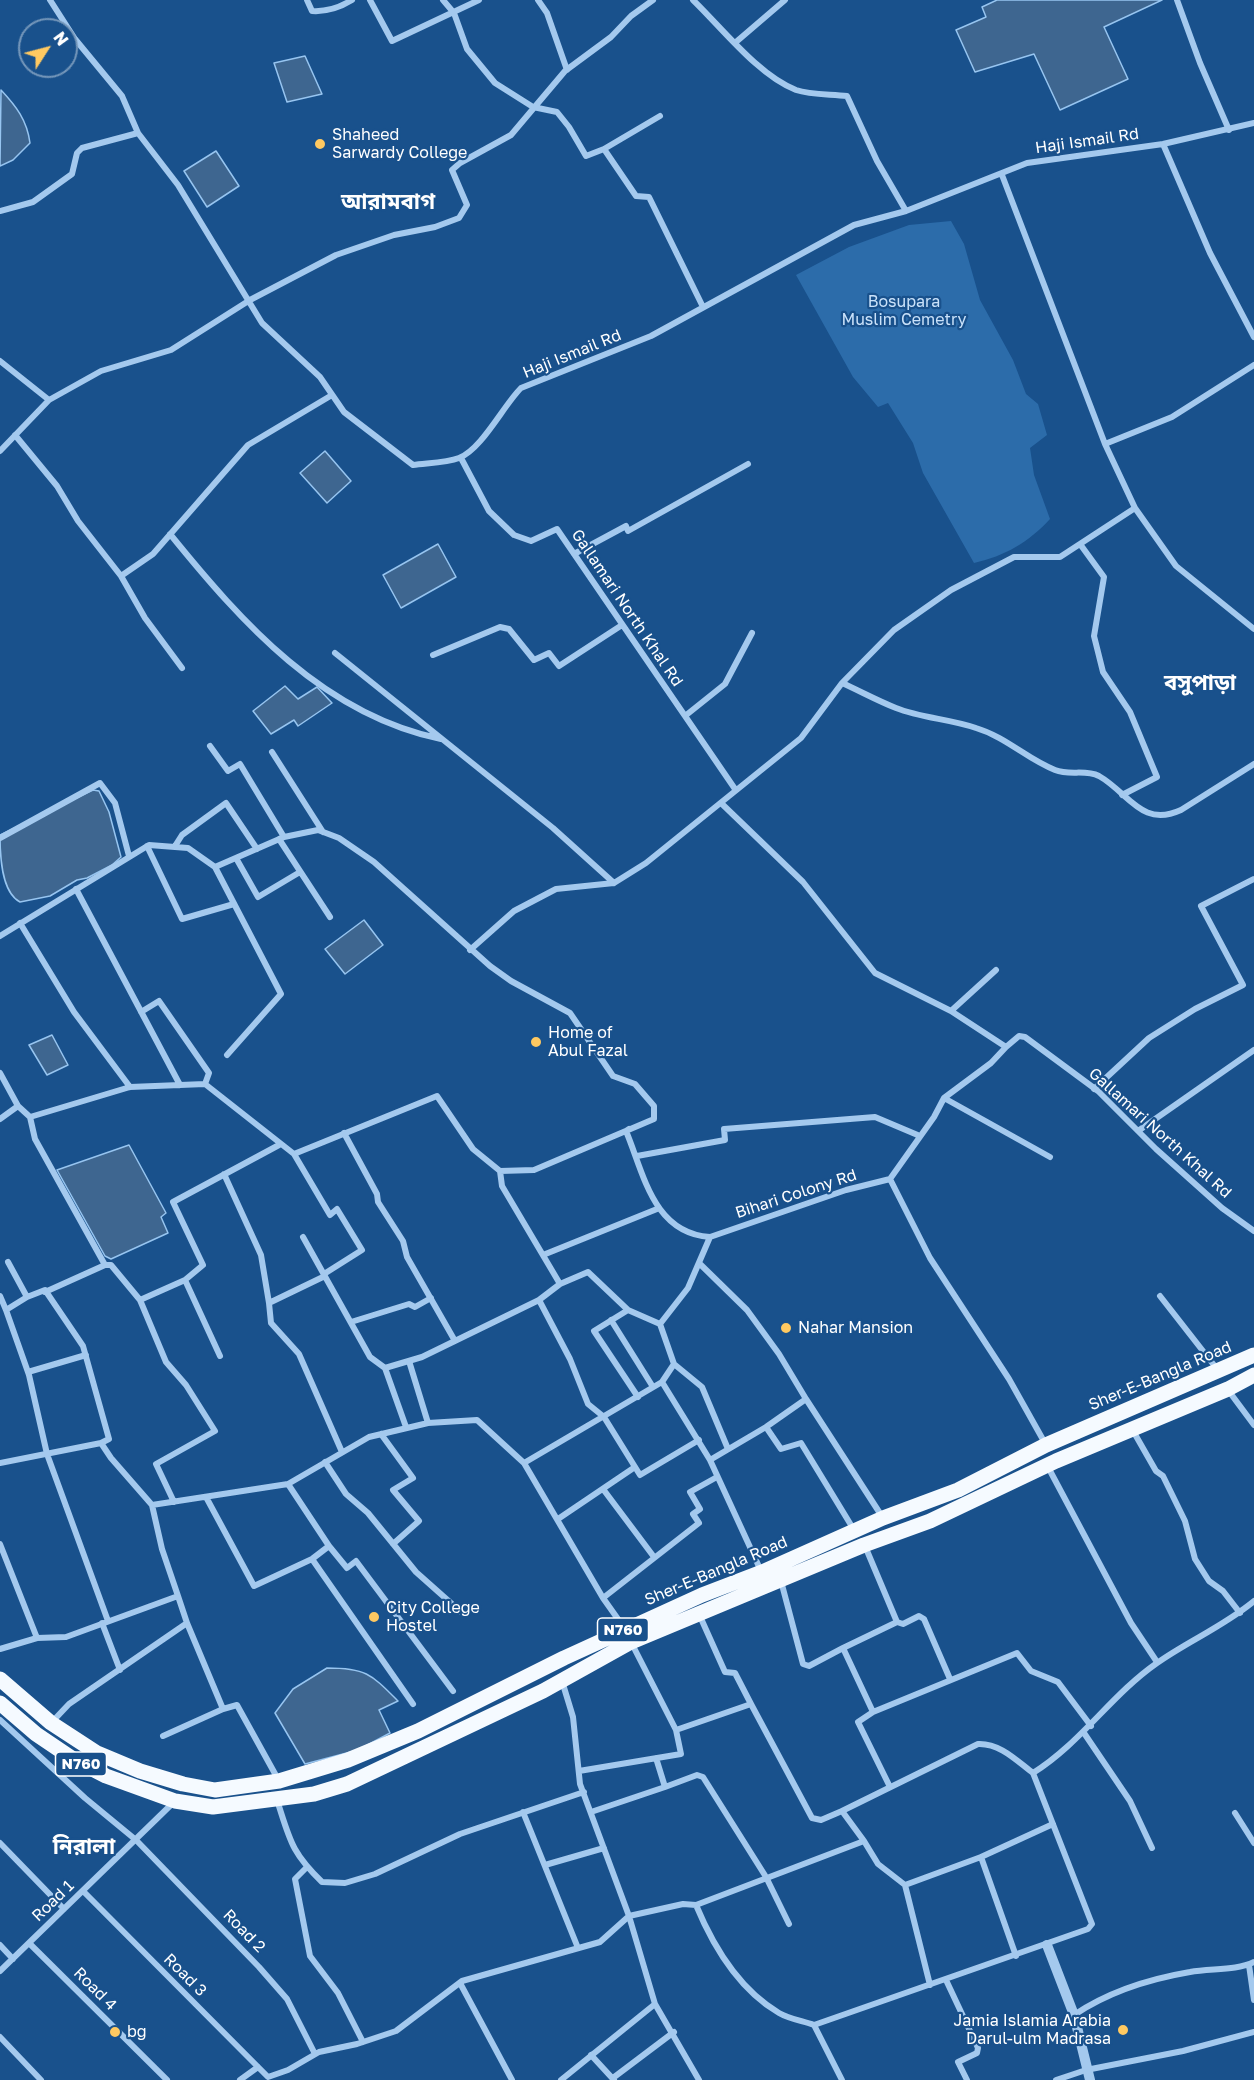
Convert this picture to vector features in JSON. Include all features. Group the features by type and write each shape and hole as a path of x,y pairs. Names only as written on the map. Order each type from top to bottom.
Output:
{"highway":[{"name":"Sher-E-Bangla Road","path":"0,1703 36,1734 73,1760 106,1776 175,1801 213,1807 277,1800 347,1784 543,1691 628,1636 702,1594 762,1572 883,1518 958,1490 1046,1445 1254,1355"},
{"name":"Sher-E-Bangla Road","path":"0,1678 51,1723 97,1754 113,1760 183,1784 215,1790 279,1781 348,1760 418,1731 533,1673 628,1636 699,1613 864,1545 930,1521 1040,1469 1228,1389 1254,1375"},
{"path":"1024,1456 1040,1469"},
{"path":"533,1673 543,1691"},
{"path":"418,1731 425,1747"},
{"path":"106,1776 113,1760"}],"street":[{"path":"50,0 75,39 122,96 138,133 178,185 262,323 320,377 344,412 413,465 461,458"},
{"path":"307,0 312,11 320,12 334,9 352,0"},
{"path":"370,0 392,41 479,0"},
{"path":"443,0 454,13 467,49 495,83 533,107 557,112 569,127 585,156 604,149 660,116"},
{"path":"538,0 547,13 567,70"},
{"path":"0,451 49,400 100,371 171,350 250,300 336,255 394,235 435,227 459,218 467,205 452,170 460,163 511,135 567,70 611,37 631,16 653,0"},
{"path":"693,0 736,42 746,58 797,90 847,96 877,161 906,210"},
{"path":"736,42 785,0"},
{"path":"1177,0 1200,63 1229,130"},
{"name":"Haji Ismail Rd","path":"461,458 488,433 507,402 521,388 651,336 854,225 906,210 1027,164 1163,144 1254,123"},
{"path":"0,211 33,202 72,174 77,153 82,148 138,133"},
{"path":"1163,144 1210,253 1254,337"},
{"path":"604,149 636,196 649,197 703,307"},
{"path":"1002,175 1105,444 1135,508 1176,566 1254,629"},
{"path":"0,361 49,400"},
{"path":"1105,444 1172,417 1254,365"},
{"path":"121,576 153,554 248,445 332,395"},
{"path":"15,435 57,486 78,521 121,576 144,618 182,668"},
{"name":"Gallamari North Khal Rd","path":"461,458 489,511 514,536 531,541 557,530 735,789"},
{"path":"574,554 626,526 628,531 748,464"},
{"path":"470,950 514,911 556,889 615,883 646,863 801,738 842,683 894,630 951,590 1014,557 1060,557 1135,508"},
{"path":"170,534 223,599 269,646 327,690 362,713 417,734 443,739"},
{"path":"1080,544 1104,577 1094,636 1102,672 1130,712 1157,777 1122,795"},
{"path":"433,655 500,627 509,629 534,660 549,653 559,666 622,625"},
{"path":"685,716 725,684 752,633"},
{"path":"335,653 553,828 615,883"},
{"path":"842,683 897,709 975,728 1007,740 1038,763 1058,771 1071,775 1083,772 1099,776 1137,808 1154,815 1168,816 1254,764"},
{"path":"210,746 228,771 240,764 300,872 330,917"},
{"path":"272,752 323,832"},
{"path":"0,838 100,783 115,803 129,856"},
{"path":"175,846 182,835 226,803 257,849"},
{"path":"721,803 803,882 875,973 951,1011 1006,1047 991,1063 944,1098 921,1136 890,1179 930,1258 1009,1380 1046,1445"},
{"path":"215,867 282,838 318,830 339,838 374,862 470,950 511,981 570,1013 613,1076 635,1084 654,1106 654,1119 534,1170 501,1171 473,1149 437,1096 294,1154"},
{"path":"147,846 182,919 234,904"},
{"path":"0,936 147,846 188,848 215,867 281,994 228,1055"},
{"path":"236,858 258,897 300,872"},
{"path":"1094,1089 1149,1038 1195,1009 1243,985 1202,906 1254,879"},
{"path":"76,889 180,1085"},
{"path":"20,923 74,1012 130,1088"},
{"path":"951,1011 996,970"},
{"path":"141,1012 159,1001 209,1073 205,1084"},
{"name":"Gallamari North Khal Rd","path":"1006,1047 1019,1036 1025,1037 1094,1089 1222,1208 1254,1231"},
{"path":"1138,1131 1254,1050"},
{"path":"0,1073 18,1106 30,1117 35,1139 105,1265"},
{"path":"30,1117 130,1088 205,1084 279,1145 294,1154 330,1215 337,1209 362,1250 325,1275 269,1303"},
{"path":"944,1098 1050,1157"},
{"path":"0,1119 18,1106"},
{"path":"637,1156 725,1140 724,1129 875,1117 921,1136"},
{"path":"630,1129 626,1131 657,1209 666,1218 689,1232 710,1237 688,1288 660,1324"},
{"path":"344,1133 377,1194 378,1202 403,1240 408,1257 455,1341"},
{"path":"140,1300 185,1280 203,1265 173,1202 279,1145"},
{"path":"501,1171 502,1186 560,1284"},
{"path":"224,1174 261,1255 272,1323 299,1354 342,1452"},
{"name":"Bihari Colony Rd","path":"710,1237 846,1191 890,1179"},
{"path":"543,1255 657,1209"},
{"path":"303,1237 370,1357 385,1368 406,1427"},
{"path":"8,1262 27,1297"},
{"path":"6,1310 27,1297 45,1292 111,1264 140,1300 166,1362 186,1385 215,1431 156,1464 174,1502"},
{"path":"700,1264 747,1310 779,1354 883,1518"},
{"path":"385,1368 409,1361 455,1341 539,1300 560,1284 588,1272 628,1310 660,1324 674,1364 702,1387 728,1449"},
{"path":"185,1280 220,1356"},
{"path":"0,1463 101,1443 109,1439 83,1346 45,1292"},
{"path":"0,1296 28,1372 47,1454 120,1670"},
{"path":"1160,1296 1219,1372"},
{"path":"351,1322 409,1304 415,1306 431,1298"},
{"path":"539,1300 570,1359 588,1404 604,1417 640,1475 699,1440"},
{"path":"628,1310 594,1331 638,1397"},
{"path":"610,1320 653,1387"},
{"path":"28,1372 86,1354"},
{"path":"409,1361 428,1423"},
{"path":"524,1463 662,1382 674,1364"},
{"path":"662,1382 710,1460 762,1572"},
{"path":"1228,1389 1254,1425"},
{"path":"710,1460 766,1427 806,1399"},
{"path":"152,1505 288,1484 369,1437 428,1423 477,1420 524,1463 603,1598 628,1636 676,1730 681,1754 579,1771"},
{"path":"766,1427 781,1449 801,1443 855,1530"},
{"path":"1132,1428 1156,1471 1162,1476 1180,1512 1195,1559 1209,1581 1223,1591 1240,1613"},
{"path":"381,1434 413,1478 393,1490 419,1521 393,1544"},
{"path":"101,1443 111,1458 152,1505 162,1549 187,1623 223,1709"},
{"path":"325,1462 346,1494 368,1513 416,1572 461,1612"},
{"path":"558,1519 635,1467"},
{"path":"1040,1469 1157,1662"},
{"path":"603,1598 699,1523 693,1514 700,1509 690,1492 717,1477"},
{"path":"288,1484 329,1546 347,1568 356,1561 453,1691"},
{"path":"603,1489 654,1557"},
{"path":"206,1497 254,1586 312,1559 329,1546"},
{"path":"0,1544 37,1638"},
{"path":"864,1545 897,1622"},
{"path":"312,1559 413,1704"},
{"path":"781,1581 803,1664 809,1666 897,1622 903,1624 919,1616 924,1618 950,1679"},
{"path":"0,1649 37,1638 66,1637 178,1596"},
{"path":"1033,1773 1052,1761 1084,1733 1118,1694 1157,1662 1240,1613 1254,1601"},
{"path":"696,1905 720,1954 758,1996 780,2014 814,2025 1047,1945 1088,1929 1092,1924 1033,1773 1002,1750 988,1744 978,1744 821,1820 812,1818 735,1673 725,1672 699,1613"},
{"path":"51,1723 69,1704 187,1623"},
{"path":"843,1648 873,1712"},
{"path":"890,1787 858,1722 873,1712 1018,1653 1030,1671 1058,1682 1091,1726"},
{"path":"562,1680 573,1717 579,1771 584,1792 629,1916 656,2004 674,2032 699,2080"},
{"path":"676,1730 751,1704"},
{"path":"163,1736 237,1705 279,1781"},
{"name":"Road 2","path":"0,1720 85,1798 136,1840 259,1966 287,1999 315,2054"},
{"path":"1084,1733 1131,1801 1152,1848"},
{"path":"656,1758 665,1787"},
{"path":"591,1812 697,1775 702,1778 766,1877 789,1924"},
{"path":"277,1800 294,1852 322,1882 345,1883 375,1874 460,1834 584,1792"},
{"name":"Road 1","path":"0,1971 175,1801"},
{"path":"842,1811 879,1864 904,1886 930,1985"},
{"path":"523,1812 578,1948"},
{"path":"1234,1813 1254,1843"},
{"path":"904,1886 981,1857 1053,1824"},
{"path":"315,2054 396,2031 460,1983 600,1942 629,1916 682,1904 696,1905 864,1840"},
{"path":"0,1843 64,1909"},
{"path":"544,1865 604,1848"},
{"path":"981,1857 1016,1956"},
{"path":"307,1867 295,1880 310,1956 338,1994 363,2042"},
{"name":"Road 3","path":"83,1891 268,2077 288,2070 315,2054"},
{"name":"Road 4","path":"29,1943 167,2080"},
{"path":"1047,1945 1074,2015 1088,2075"},
{"path":"0,1946 13,1959"},
{"path":"1074,2015 1089,2005 1127,1987 1189,1972 1252,1964 1254,2000"},
{"path":"946,1980 978,2048 977,2053 958,2062 967,2080"},
{"path":"460,1983 512,2080"},
{"path":"561,2080 656,2004"},
{"path":"814,2025 842,2080"},
{"path":"591,2055 614,2079 674,2032"},
{"path":"1056,2080 1088,2075 1254,2032"},
{"path":"0,2037 41,2080"},
{"path":"240,2080 258,2067"}],"green space":[{"name":"Bosupara Muslim Cemetry","path":"951,221 964,244 980,300 1013,360 1026,394 1038,404 1047,435 1030,448 1034,475 1050,519 1034,535 1016,547 974,563 923,473 913,443 888,403 878,407 853,377 796,275 849,247 909,225"}],"shaded area":[{"path":"997,0 1162,0 1104,27 1128,79 1060,110 1034,54 975,72 956,30 986,17 982,7"},
{"path":"305,56 322,94 287,102 274,63"},
{"path":"1,90 20,114 30,143 13,160 0,166"},
{"path":"216,151 239,186 207,207 184,171"},
{"path":"325,451 351,481 327,503 300,473"},
{"path":"438,544 456,577 401,608 383,575"},
{"path":"285,686 298,699 317,687 332,703 298,726 294,720 271,734 253,711"},
{"path":"93,790 99,791 109,812 121,857 112,865 87,878 77,880 50,896 20,902 5,882 1,862 0,835"},
{"path":"364,920 383,945 345,974 325,949"},
{"path":"52,1035 68,1065 47,1075 29,1045"},
{"path":"129,1145 166,1213 161,1217 168,1233 111,1259 105,1256 57,1170"},
{"path":"327,1668 351,1669 367,1674 398,1701 379,1710 390,1733 358,1750 305,1764 275,1713 293,1689"}],"place":[{"name":"Shaheed Sarwardy College","path":"320,144"},
{"name":"Home of Abul Fazal","path":"536,1042"},
{"name":"Nahar Mansion","path":"786,1328"},
{"name":"City College Hostel","path":"374,1617"},
{"name":"Jamia Islamia Arabia Darul-ulm Madrasa","path":"1123,2030"},
{"name":"bg","path":"115,2032"}],"district":[{"name":"আরামবাগ","path":"388,202"},
{"name":"বসুপাড়া","path":"1200,683"},
{"name":"নিরালা","path":"84,1847"}]}
